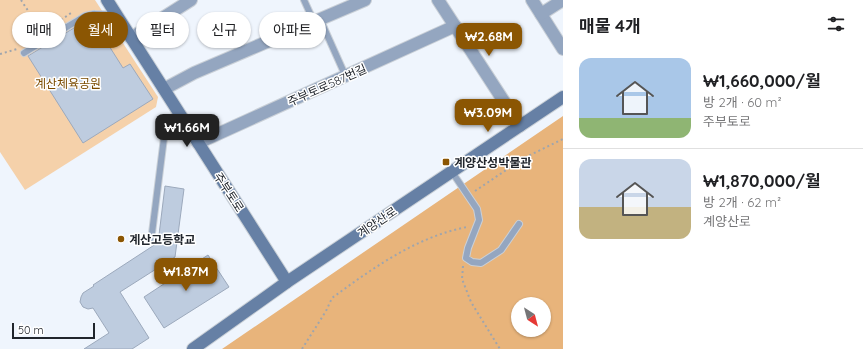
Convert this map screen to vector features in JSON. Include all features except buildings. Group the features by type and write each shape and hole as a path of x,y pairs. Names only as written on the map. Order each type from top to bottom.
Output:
{"street":[{"name":"주부토로","path":"107,0 114,12"},
{"path":"131,38 191,0"},
{"path":"326,17 365,0"},
{"path":"438,0 520,126"},
{"path":"532,0 563,49"},
{"path":"541,14 563,0"},
{"name":"주부토로587번길","path":"198,143 346,77 455,26"},
{"name":"주부토로","path":"128,33 287,282"},
{"path":"164,89 194,73 259,46"},
{"name":"계양산로","path":"193,349 287,282 563,97"}],"lane":[{"path":"304,0 311,12"},
{"path":"24,53 74,22"},
{"path":"326,38 346,77"},
{"path":"151,241 166,122 179,113"},
{"path":"452,172 477,209 479,220 468,248 466,258 472,262 481,263 501,250 519,224"}],"path":[{"path":"21,0 29,12"},
{"path":"468,195 524,158 563,139"},
{"path":"302,349 326,311 332,298 404,250 456,229 467,227 479,220"},
{"path":"466,258 463,265 462,279 471,302 500,349"}],"green space":[{"name":"계산체육공원","path":"0,0 95,0 103,12 74,12 74,48 126,48 158,97 156,107 25,190 0,152"}],"shaded area":[{"path":"563,116 563,349 222,349"}],"place":[{"name":"계양산성박물관","path":"446,162"},
{"name":"계산고등학교","path":"121,239"}]}
